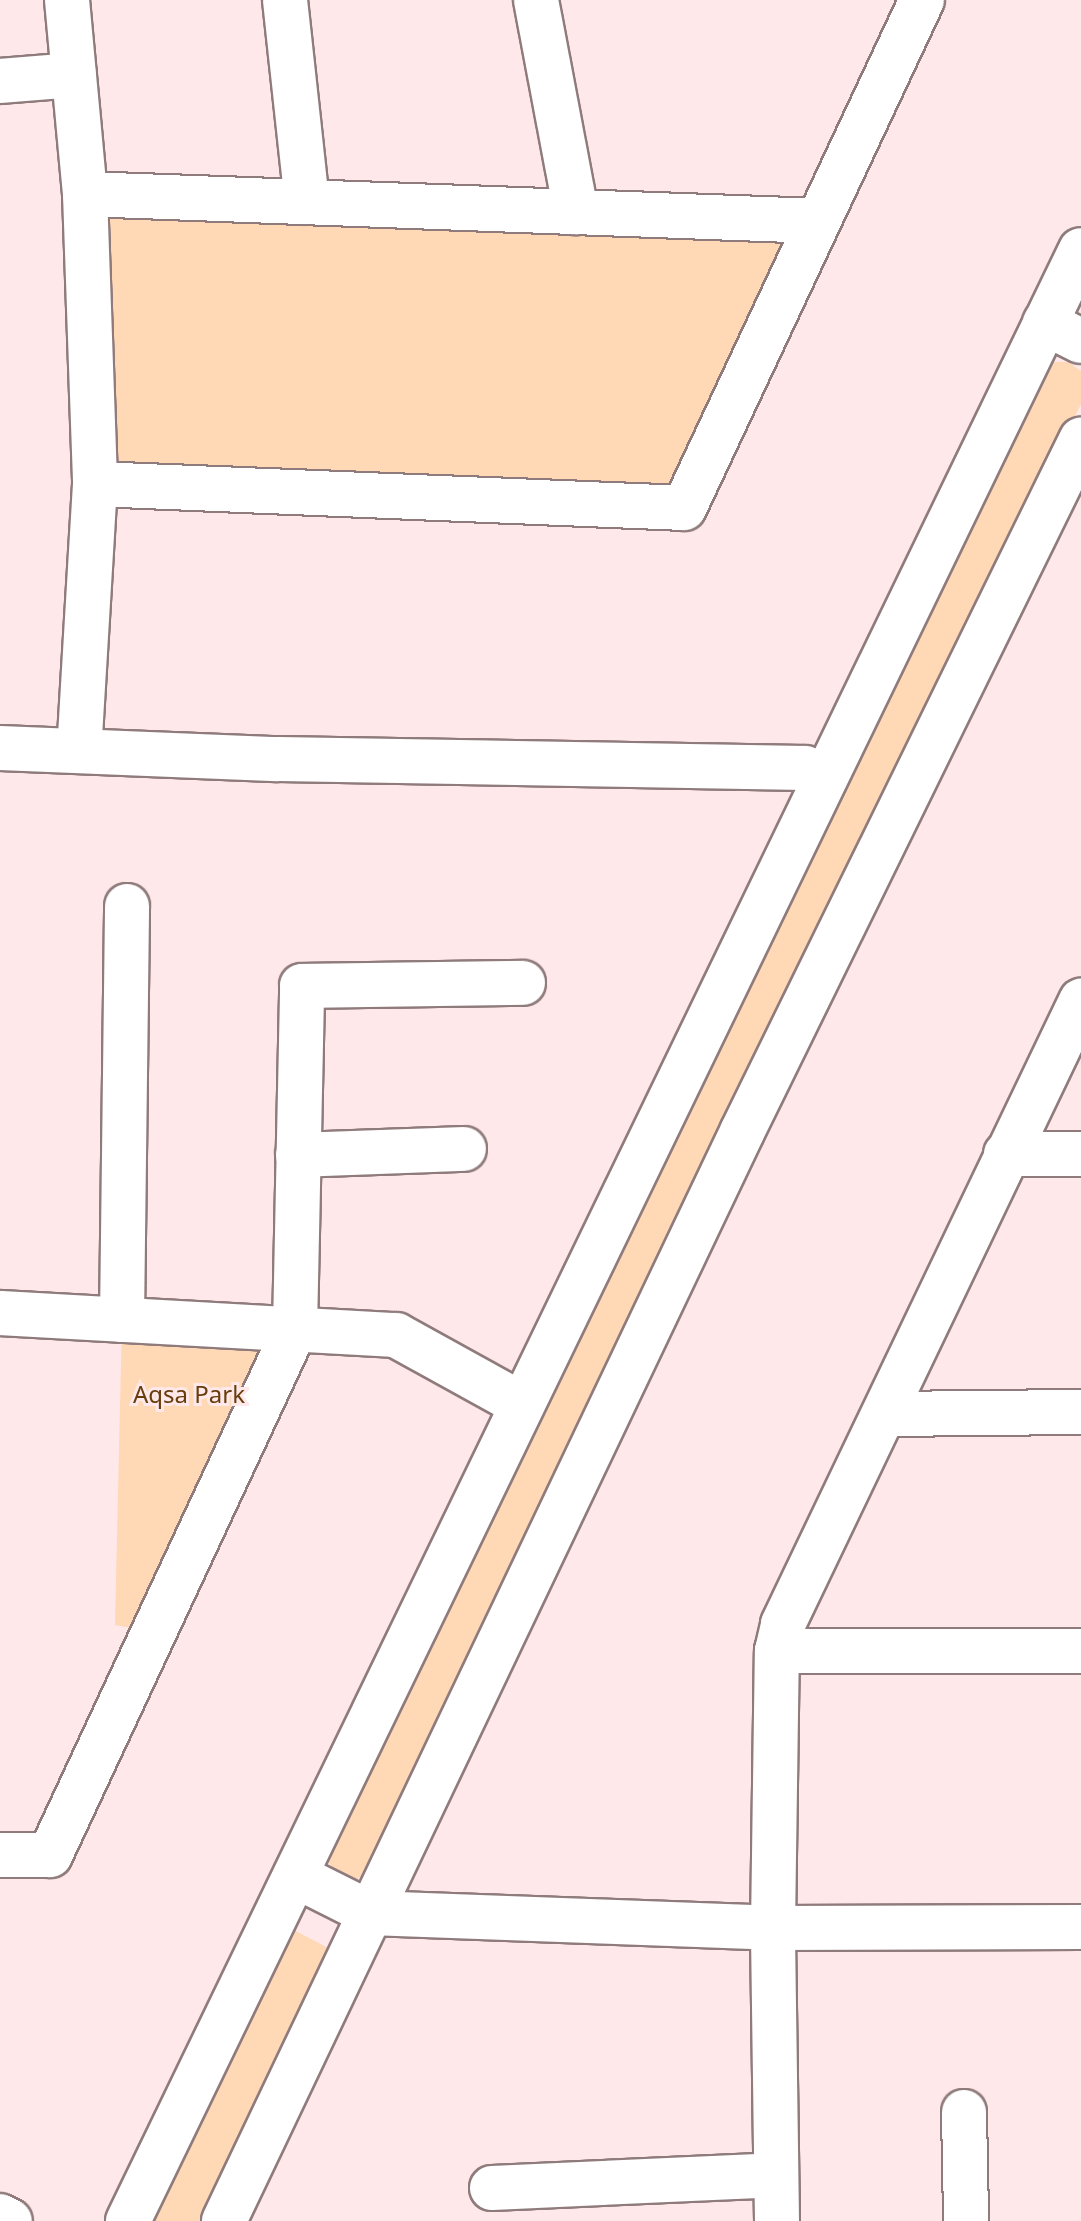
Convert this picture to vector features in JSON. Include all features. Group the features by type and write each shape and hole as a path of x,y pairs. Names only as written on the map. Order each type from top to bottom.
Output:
{"street":[{"path":"67,0 85,194 95,484 79,751"},
{"path":"285,0 307,202"},
{"path":"536,0 576,212"},
{"path":"95,484 684,508 922,0"},
{"path":"0,81 74,75"},
{"path":"85,194 818,221"},
{"path":"128,2221 824,777 1063,332 1081,250"},
{"path":"224,2221 735,1146 1081,440"},
{"path":"0,748 294,759 805,768 824,777"},
{"path":"122,1320 127,906"},
{"path":"0,1855 50,1855 295,1329 302,986 523,983"},
{"path":"777,2221 773,1928 777,1651 783,1624 1081,1001"},
{"path":"298,1155 464,1149"},
{"path":"1006,1154 1081,1154"},
{"path":"0,1313 396,1335 521,1404"},
{"path":"886,1414 1081,1412"},
{"path":"777,1651 1081,1651"},
{"path":"296,1876 370,1913 773,1928 1081,1927"},
{"path":"964,2112 966,2221"},
{"path":"492,2188 775,2175"},
{"path":"0,2216 10,2221"}],"green space":[{"path":"85,194 818,221 684,508 95,484"},
{"path":"1055,362 1068,362 1081,371 1081,404 371,1870 357,1879 337,1874 327,1860 329,1836 1042,369"},
{"name":"Aqsa Park","path":"122,1320 295,1329 154,1632 115,1625"},
{"path":"288,1927 334,1951 207,2221 147,2221"}]}
